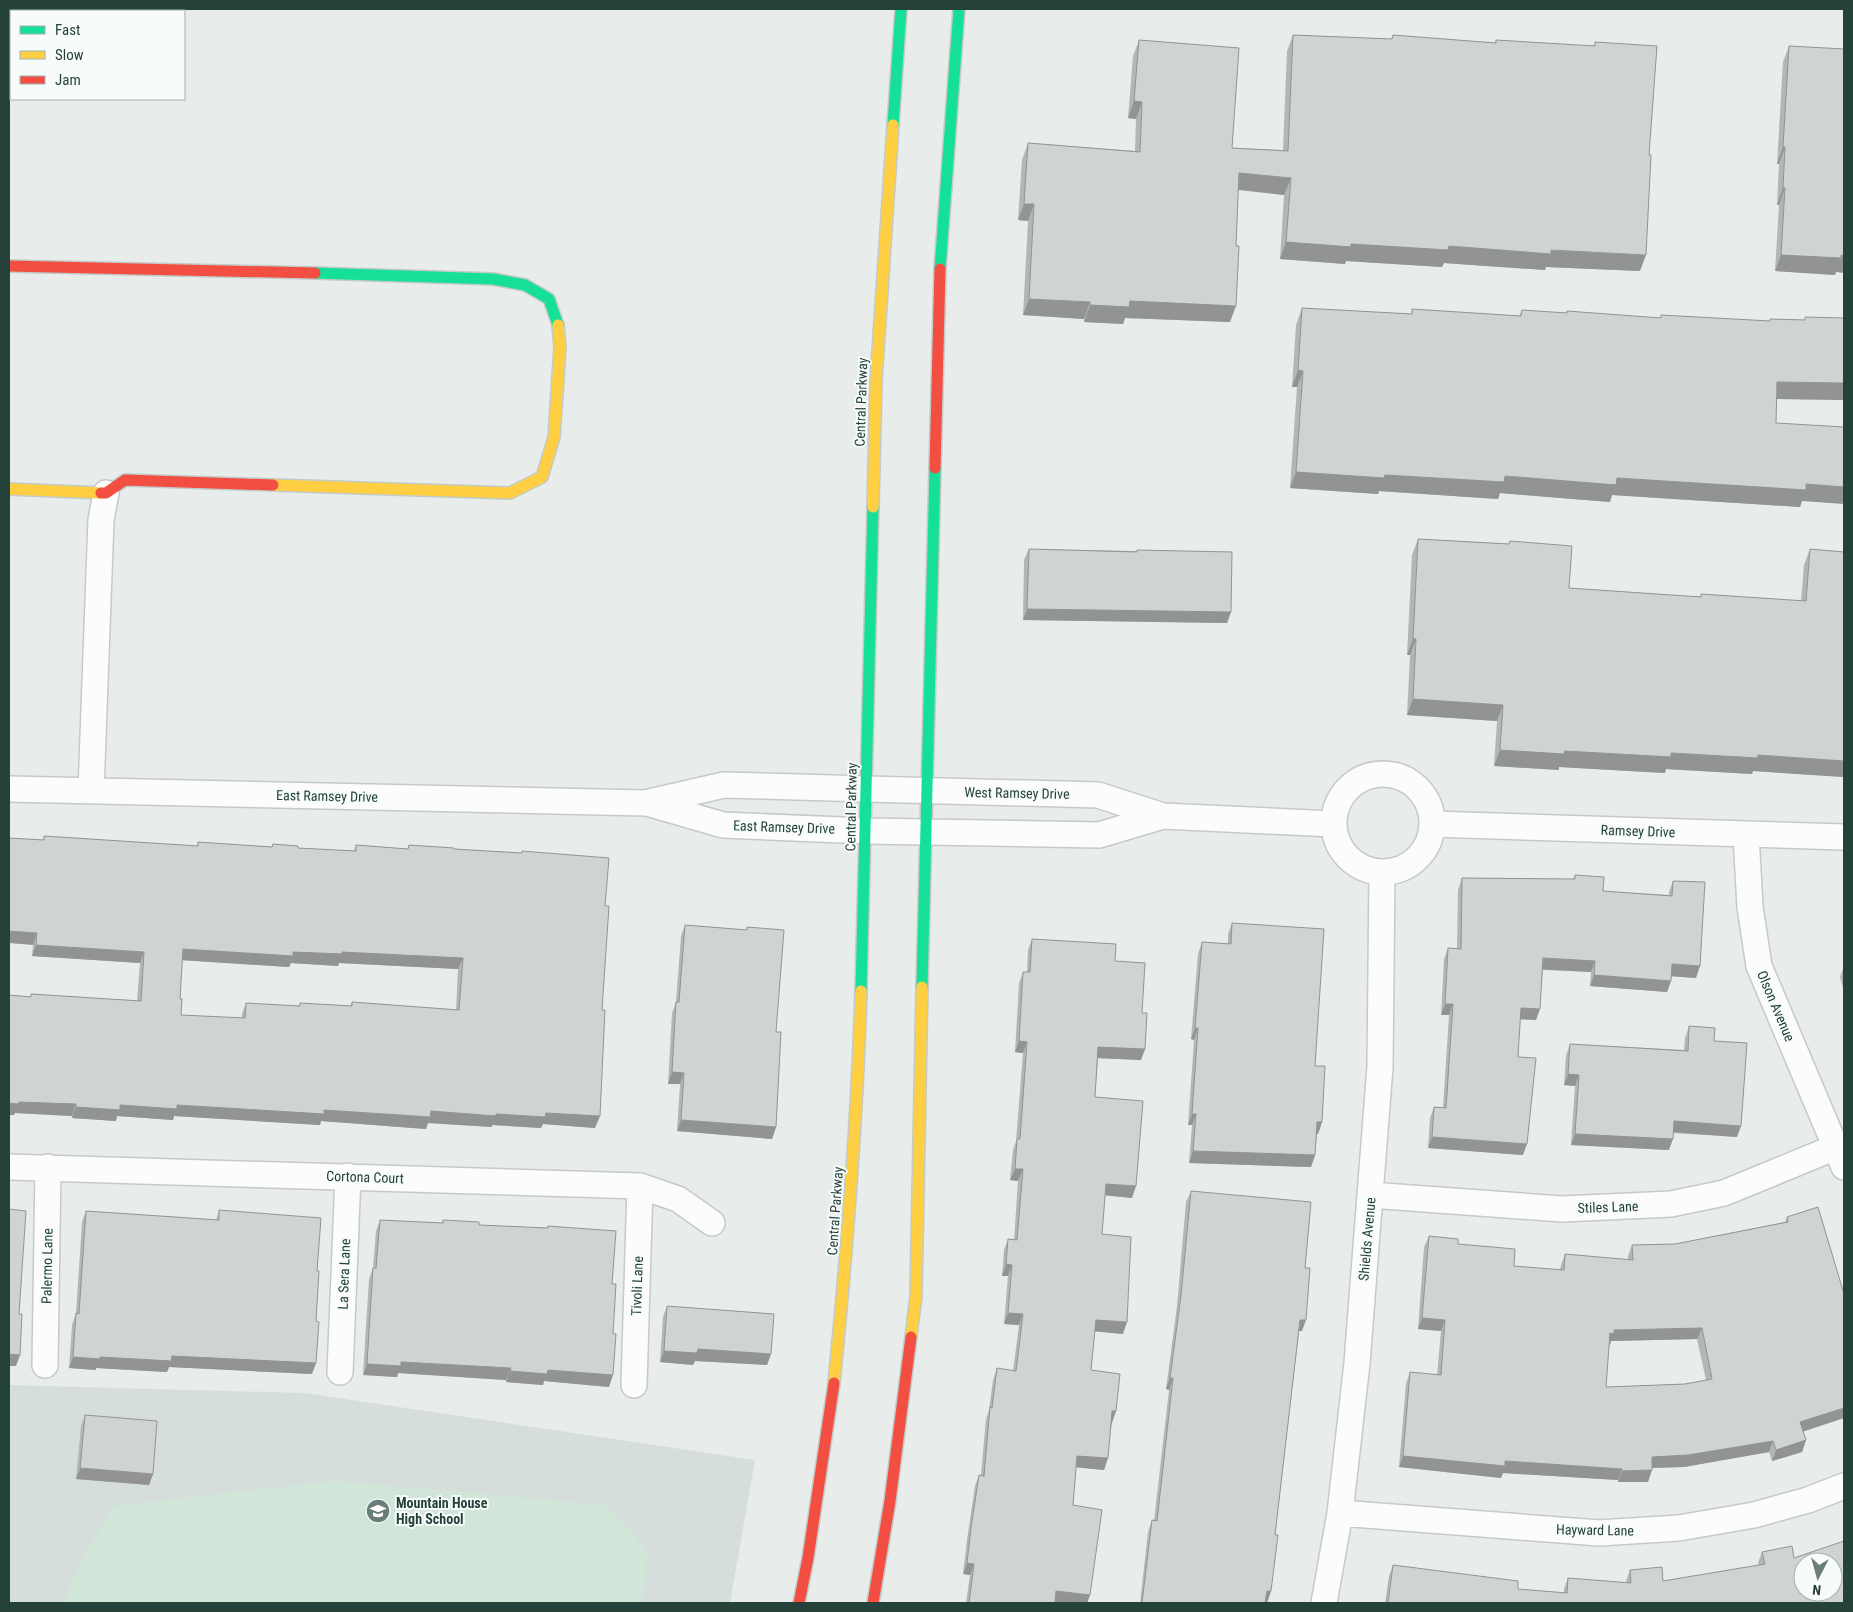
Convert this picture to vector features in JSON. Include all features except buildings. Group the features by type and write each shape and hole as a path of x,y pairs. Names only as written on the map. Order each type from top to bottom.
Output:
{"main road":[{"name":"Central Parkway","path":"799,1603 808,1558 831,1407 846,1265 857,1108 866,831 876,381 901,9"},
{"path":"873,1603 890,1501 916,1296 919,1090 940,264 959,9"},
{"path":"9,266 493,279 525,285 549,299 559,329 554,437 542,477 510,493 125,480 106,493 9,488"}],"street":[{"path":"91,791 101,520 106,493"},
{"path":"1382,774 1398,777 1412,784 1423,795 1430,809 1432,824 1429,840 1422,853 1411,864 1397,870 1382,872 1367,870 1353,863 1343,852 1336,839 1333,824 1335,808 1342,795 1354,784 1367,777 1382,774"},
{"name":"East Ramsey Drive","path":"9,789 645,803 724,786 867,788"},
{"name":"West Ramsey Drive","path":"867,788 1098,795 1163,816 1333,824"},
{"name":"East Ramsey Drive","path":"645,803 723,825 926,832"},
{"name":"West Ramsey Drive","path":"926,832 1099,835 1163,816"},
{"name":"Ramsey Drive","path":"1432,824 1844,837"},
{"name":"Olson Avenue","path":"1746,835 1750,907 1759,966 1840,1157"},
{"name":"Shields Avenue","path":"1324,1603 1340,1513 1357,1363 1380,1068 1382,872"},
{"name":"Stiles Lane","path":"1370,1196 1562,1209 1671,1204 1724,1192 1840,1157"},
{"name":"Cortona Court","path":"9,1167 640,1186 678,1199 712,1223"},
{"name":"Palermo Lane","path":"44,1365 48,1167"},
{"name":"La Sera Lane","path":"340,1372 348,1176"},
{"name":"Tivoli Lane","path":"634,1385 640,1186"},
{"name":"Hayward Lane","path":"1340,1513 1599,1533 1680,1528 1754,1515 1808,1500 1844,1486"}],"shaded area":[{"name":"Mountain House High School","path":"9,1385 305,1393 755,1460 730,1603 9,1603"}],"green space":[{"path":"334,1481 607,1505 647,1551 643,1603 64,1603 82,1558 114,1506"}],"traffic: fast":[{"path":"893,125 901,9"},
{"path":"940,269 959,9"},
{"path":"315,273 493,279 525,285 549,299 558,325"},
{"path":"922,987 935,468"},
{"path":"861,991 873,507"}],"traffic: slow":[{"path":"873,507 876,381 893,125"},
{"path":"273,485 510,493 542,477 554,437 560,347 558,325"},
{"path":"9,489 101,493"},
{"path":"911,1337 916,1296 922,987"},
{"path":"834,1383 851,1187 861,991"}],"traffic: jam":[{"path":"9,266 315,273"},
{"path":"935,468 940,269"},
{"path":"101,493 106,493 125,480 273,485"},
{"path":"873,1603 890,1501 911,1337"},
{"path":"799,1603 808,1558 834,1383"}],"place":[{"name":"Mountain House High School","path":"378,1511"}]}
